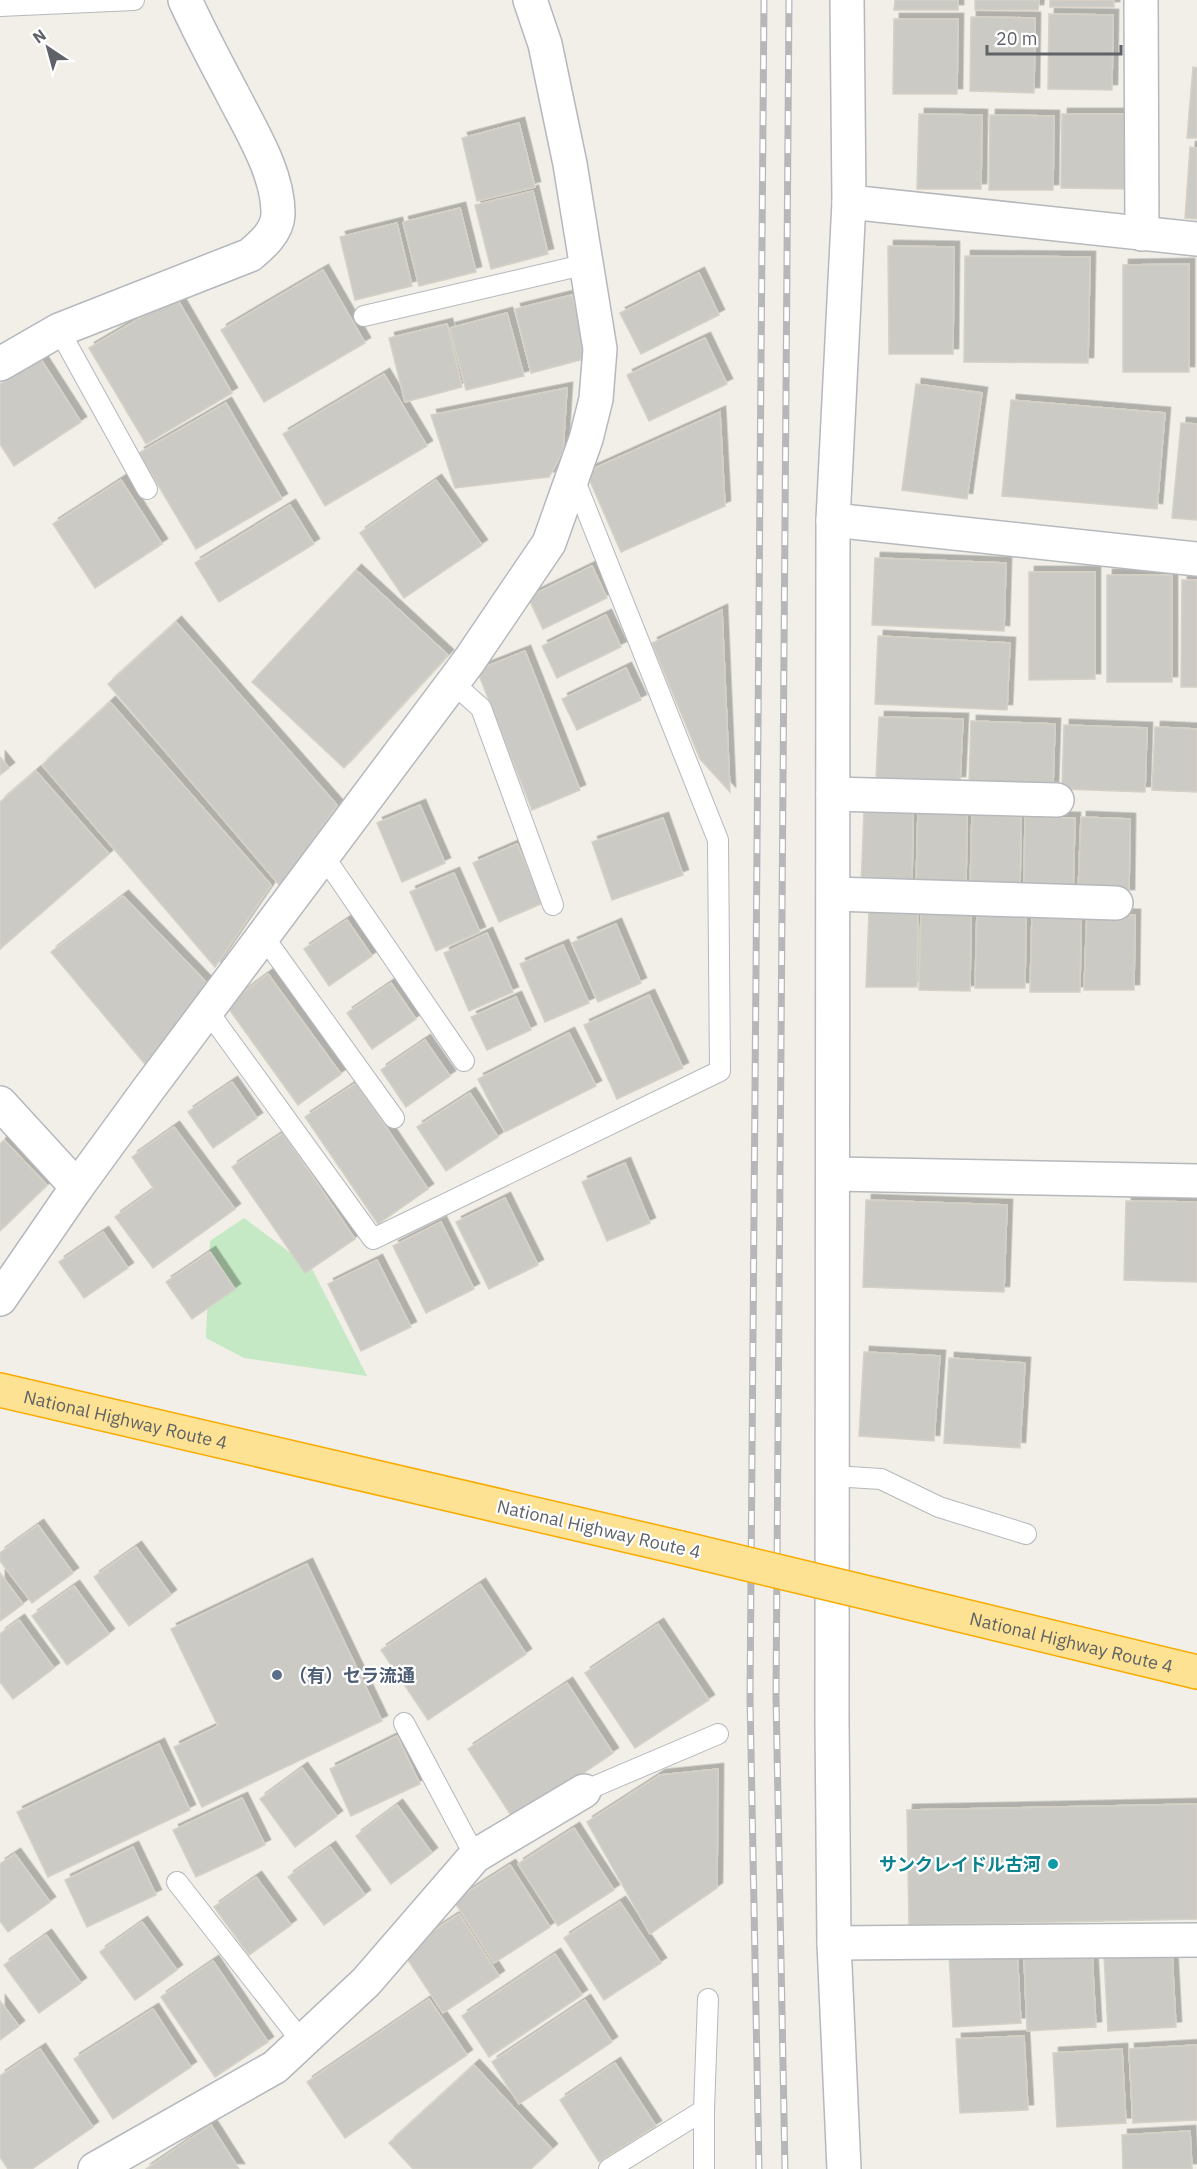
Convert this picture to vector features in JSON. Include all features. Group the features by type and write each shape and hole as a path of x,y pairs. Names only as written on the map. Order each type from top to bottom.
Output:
{"highway":[{"name":"National Highway Route 4","path":"0,1390 681,1548 1197,1672"}],"street":[{"path":"0,364 59,330 250,255 268,240 278,216 273,180 254,135 185,0"},
{"path":"0,1299 76,1187 453,683 549,543 586,439 596,399 600,349 570,164 545,44 530,0"},
{"path":"844,2169 834,1943 833,520 849,202 848,0"},
{"path":"1141,0 1142,234"},
{"path":"849,202 1197,239"},
{"path":"833,520 1197,560"},
{"path":"833,794 1057,800"},
{"path":"834,894 1116,903"},
{"path":"0,1104 76,1187"},
{"path":"834,1174 1197,1181"},
{"path":"95,2169 275,2067 366,1983 475,1856 584,1791"},
{"path":"834,1943 1197,1940"}],"lane":[{"path":"0,6 134,0"},
{"path":"364,316 587,264"},
{"path":"59,330 147,489"},
{"path":"207,1010 374,1239 720,1071 718,840 573,476"},
{"path":"453,683 481,708 553,905"},
{"path":"323,855 464,1061"},
{"path":"263,936 394,1118"},
{"path":"833,1476 881,1479 939,1507 1026,1534"},
{"path":"404,1723 475,1856"},
{"path":"584,1791 718,1734"},
{"path":"177,1882 303,2043"},
{"path":"704,2169 708,1999"},
{"path":"609,2169 704,2110"}],"green space":[{"path":"244,1218 312,1269 367,1376 244,1358 206,1338 210,1241"}],"building":[{"path":"895,0 958,0 958,10 894,10"},
{"path":"975,0 1039,0 1038,10 975,10"},
{"path":"1050,0 1114,0 1114,7 1050,7"},
{"path":"1049,14 1113,15 1112,90 1048,89"},
{"path":"971,17 1035,18 1034,93 970,91"},
{"path":"894,19 958,19 957,94 893,94"},
{"path":"1193,67 1197,68 1197,138 1187,138"},
{"path":"919,114 982,115 981,189 917,189"},
{"path":"1062,114 1126,114 1125,189 1061,188"},
{"path":"990,115 1054,116 1053,190 989,190"},
{"path":"519,123 535,187 477,201 462,138"},
{"path":"1190,147 1197,148 1197,219 1185,218"},
{"path":"533,191 548,254 491,269 475,205"},
{"path":"460,208 476,272 419,286 403,222"},
{"path":"397,223 412,286 355,300 340,237"},
{"path":"888,246 954,247 953,354 889,354"},
{"path":"965,256 1090,257 1088,363 964,362"},
{"path":"1189,264 1189,372 1123,372 1123,265"},
{"path":"323,270 365,343 264,402 221,330"},
{"path":"699,273 719,315 641,354 620,313"},
{"path":"572,295 588,358 531,373 515,309"},
{"path":"176,297 232,393 146,444 89,348"},
{"path":"507,313 524,376 466,390 450,328"},
{"path":"447,324 462,387 405,402 389,338"},
{"path":"705,338 727,384 649,421 627,375"},
{"path":"40,358 81,422 14,466 0,444 0,384"},
{"path":"384,374 427,446 325,506 283,434"},
{"path":"916,384 982,393 967,499 902,490"},
{"path":"567,388 563,451 549,477 455,488 431,415"},
{"path":"1011,400 1165,413 1157,509 1002,496"},
{"path":"226,403 282,499 196,549 139,453"},
{"path":"720,412 725,506 621,552 586,472"},
{"path":"1181,423 1197,424 1197,520 1172,518"},
{"path":"121,480 162,544 95,588 53,524"},
{"path":"436,480 482,545 404,598 360,533"},
{"path":"290,505 314,544 219,602 195,563"},
{"path":"875,558 1006,563 1004,631 872,625"},
{"path":"592,566 607,598 543,629 528,597"},
{"path":"356,570 448,655 344,768 252,682"},
{"path":"1029,572 1095,572 1095,679 1029,680"},
{"path":"1107,575 1172,575 1172,682 1107,682"},
{"path":"1182,580 1197,580 1197,687 1181,687"},
{"path":"722,610 730,792 700,759 652,643"},
{"path":"606,615 621,647 557,678 542,646"},
{"path":"176,622 337,805 281,887 108,684"},
{"path":"878,636 1010,643 1007,710 875,704"},
{"path":"525,651 580,790 532,810 477,670"},
{"path":"626,668 641,700 577,730 562,699"},
{"path":"110,702 271,885 215,967 42,765"},
{"path":"879,717 963,719 960,782 876,779"},
{"path":"971,721 1055,724 1053,787 969,784"},
{"path":"1064,725 1147,728 1145,792 1062,789"},
{"path":"1155,727 1197,729 1197,792 1152,790"},
{"path":"0,757 9,768 0,775"},
{"path":"36,771 109,854 0,949 0,802"},
{"path":"420,805 445,863 402,882 377,823"},
{"path":"864,810 913,812 912,888 861,887"},
{"path":"918,811 967,813 966,889 916,888"},
{"path":"972,814 1021,817 1020,892 970,892"},
{"path":"1025,817 1075,818 1073,894 1024,893"},
{"path":"1081,817 1130,819 1129,895 1078,895"},
{"path":"663,818 683,875 612,900 592,842"},
{"path":"517,844 543,903 499,922 473,863"},
{"path":"454,873 480,932 436,951 410,892"},
{"path":"123,896 208,984 149,1069 51,952"},
{"path":"869,910 918,912 917,987 866,987"},
{"path":"977,911 1026,913 1025,988 975,988"},
{"path":"921,913 971,915 970,991 919,990"},
{"path":"1087,913 1135,915 1134,990 1084,990"},
{"path":"1032,915 1081,917 1080,992 1030,992"},
{"path":"347,920 372,956 329,986 304,949"},
{"path":"616,924 641,983 598,1002 572,943"},
{"path":"487,933 513,992 469,1011 444,953"},
{"path":"563,945 589,1003 545,1022 520,964"},
{"path":"268,974 341,1074 298,1105 226,1005"},
{"path":"391,983 416,1019 372,1049 347,1013"},
{"path":"649,995 683,1068 617,1099 584,1025"},
{"path":"516,997 531,1030 487,1050 471,1017"},
{"path":"569,1033 596,1086 505,1132 478,1079"},
{"path":"425,1040 450,1076 406,1107 381,1070"},
{"path":"232,1082 257,1118 213,1148 188,1112"},
{"path":"356,1083 428,1189 378,1224 305,1117"},
{"path":"470,1093 498,1137 446,1171 417,1127"},
{"path":"174,1127 235,1209 153,1268 115,1217 154,1189 132,1157"},
{"path":"283,1133 355,1239 305,1273 232,1167"},
{"path":"4,1140 47,1185 0,1231 0,1144"},
{"path":"625,1163 650,1223 607,1241 582,1182"},
{"path":"505,1198 538,1265 489,1289 456,1222"},
{"path":"866,1200 1007,1205 1004,1292 863,1287"},
{"path":"1126,1201 1197,1202 1197,1282 1124,1280"},
{"path":"441,1222 474,1289 426,1313 393,1246"},
{"path":"103,1232 128,1268 84,1298 59,1262"},
{"path":"210,1252 235,1289 192,1319 166,1282"},
{"path":"377,1260 411,1327 361,1351 328,1284"},
{"path":"864,1352 940,1356 934,1441 859,1436"},
{"path":"949,1358 1025,1363 1020,1448 944,1443"},
{"path":"38,1525 73,1573 32,1603 0,1561 0,1553"},
{"path":"136,1547 171,1595 129,1626 94,1577"},
{"name":"（有）セラ流通","path":"307,1564 382,1721 202,1807 174,1747 218,1726 171,1629"},
{"path":"0,1573 23,1604 0,1621"},
{"path":"480,1584 526,1654 428,1720 381,1650"},
{"path":"74,1586 109,1634 67,1665 32,1616"},
{"path":"19,1620 54,1668 13,1699 0,1682 0,1634"},
{"path":"658,1624 709,1700 635,1748 585,1673"},
{"path":"567,1683 613,1753 514,1820 468,1749"},
{"path":"397,1736 420,1784 351,1816 330,1769"},
{"path":"159,1744 190,1810 48,1877 17,1812"},
{"path":"302,1768 337,1816 295,1847 260,1799"},
{"path":"718,1769 717,1888 650,1934 587,1822 660,1775"},
{"path":"242,1798 265,1845 196,1877 173,1830"},
{"name":"サンクレイドル古河","path":"1197,1804 1197,1919 909,1925 907,1810"},
{"path":"397,1805 432,1853 391,1884 356,1836"},
{"path":"574,1828 614,1890 558,1926 518,1864"},
{"path":"133,1847 156,1895 87,1927 65,1880"},
{"path":"330,1847 365,1895 324,1925 288,1877"},
{"path":"15,1854 50,1902 8,1932 0,1921 0,1864"},
{"path":"510,1865 550,1927 494,1963 454,1901"},
{"path":"256,1877 291,1925 249,1955 214,1907"},
{"path":"620,1902 661,1963 604,2000 564,1938"},
{"path":"459,1914 499,1976 443,2013 402,1951"},
{"path":"142,1922 177,1970 135,2000 100,1952"},
{"path":"46,1935 81,1983 39,2013 4,1965"},
{"path":"1017,1950 1021,2023 953,2027 949,1953"},
{"path":"1092,1953 1096,2027 1027,2031 1024,1957"},
{"path":"1172,1953 1176,2027 1108,2031 1104,1956"},
{"path":"555,1954 582,1995 489,2057 462,2016"},
{"path":"213,1961 268,2042 215,2077 161,1997"},
{"path":"429,1999 467,2055 345,2138 307,2082"},
{"path":"585,2000 612,2042 519,2104 492,2062"},
{"path":"0,2001 19,2026 0,2040"},
{"path":"153,2009 191,2067 113,2119 74,2059"},
{"path":"1024,2036 1028,2110 960,2113 956,2039"},
{"path":"1197,2045 1197,2120 1133,2123 1129,2049"},
{"path":"40,2049 93,2127 32,2169 8,2169 0,2157 0,2076"},
{"path":"1122,2049 1126,2123 1057,2127 1053,2053"},
{"path":"615,2063 656,2126 599,2162 560,2100"},
{"path":"474,2065 552,2149 531,2169 413,2169 389,2143"},
{"path":"211,2125 239,2169 146,2169"},
{"path":"1190,2131 1192,2169 1123,2169 1122,2135"}],"railway":[{"path":"759,2169 750,1698 764,0"},
{"path":"785,2169 776,1696 789,0"}],"place":[{"name":"（有）セラ流通","path":"277,1675"},
{"name":"サンクレイドル古河","path":"1053,1864"}]}
